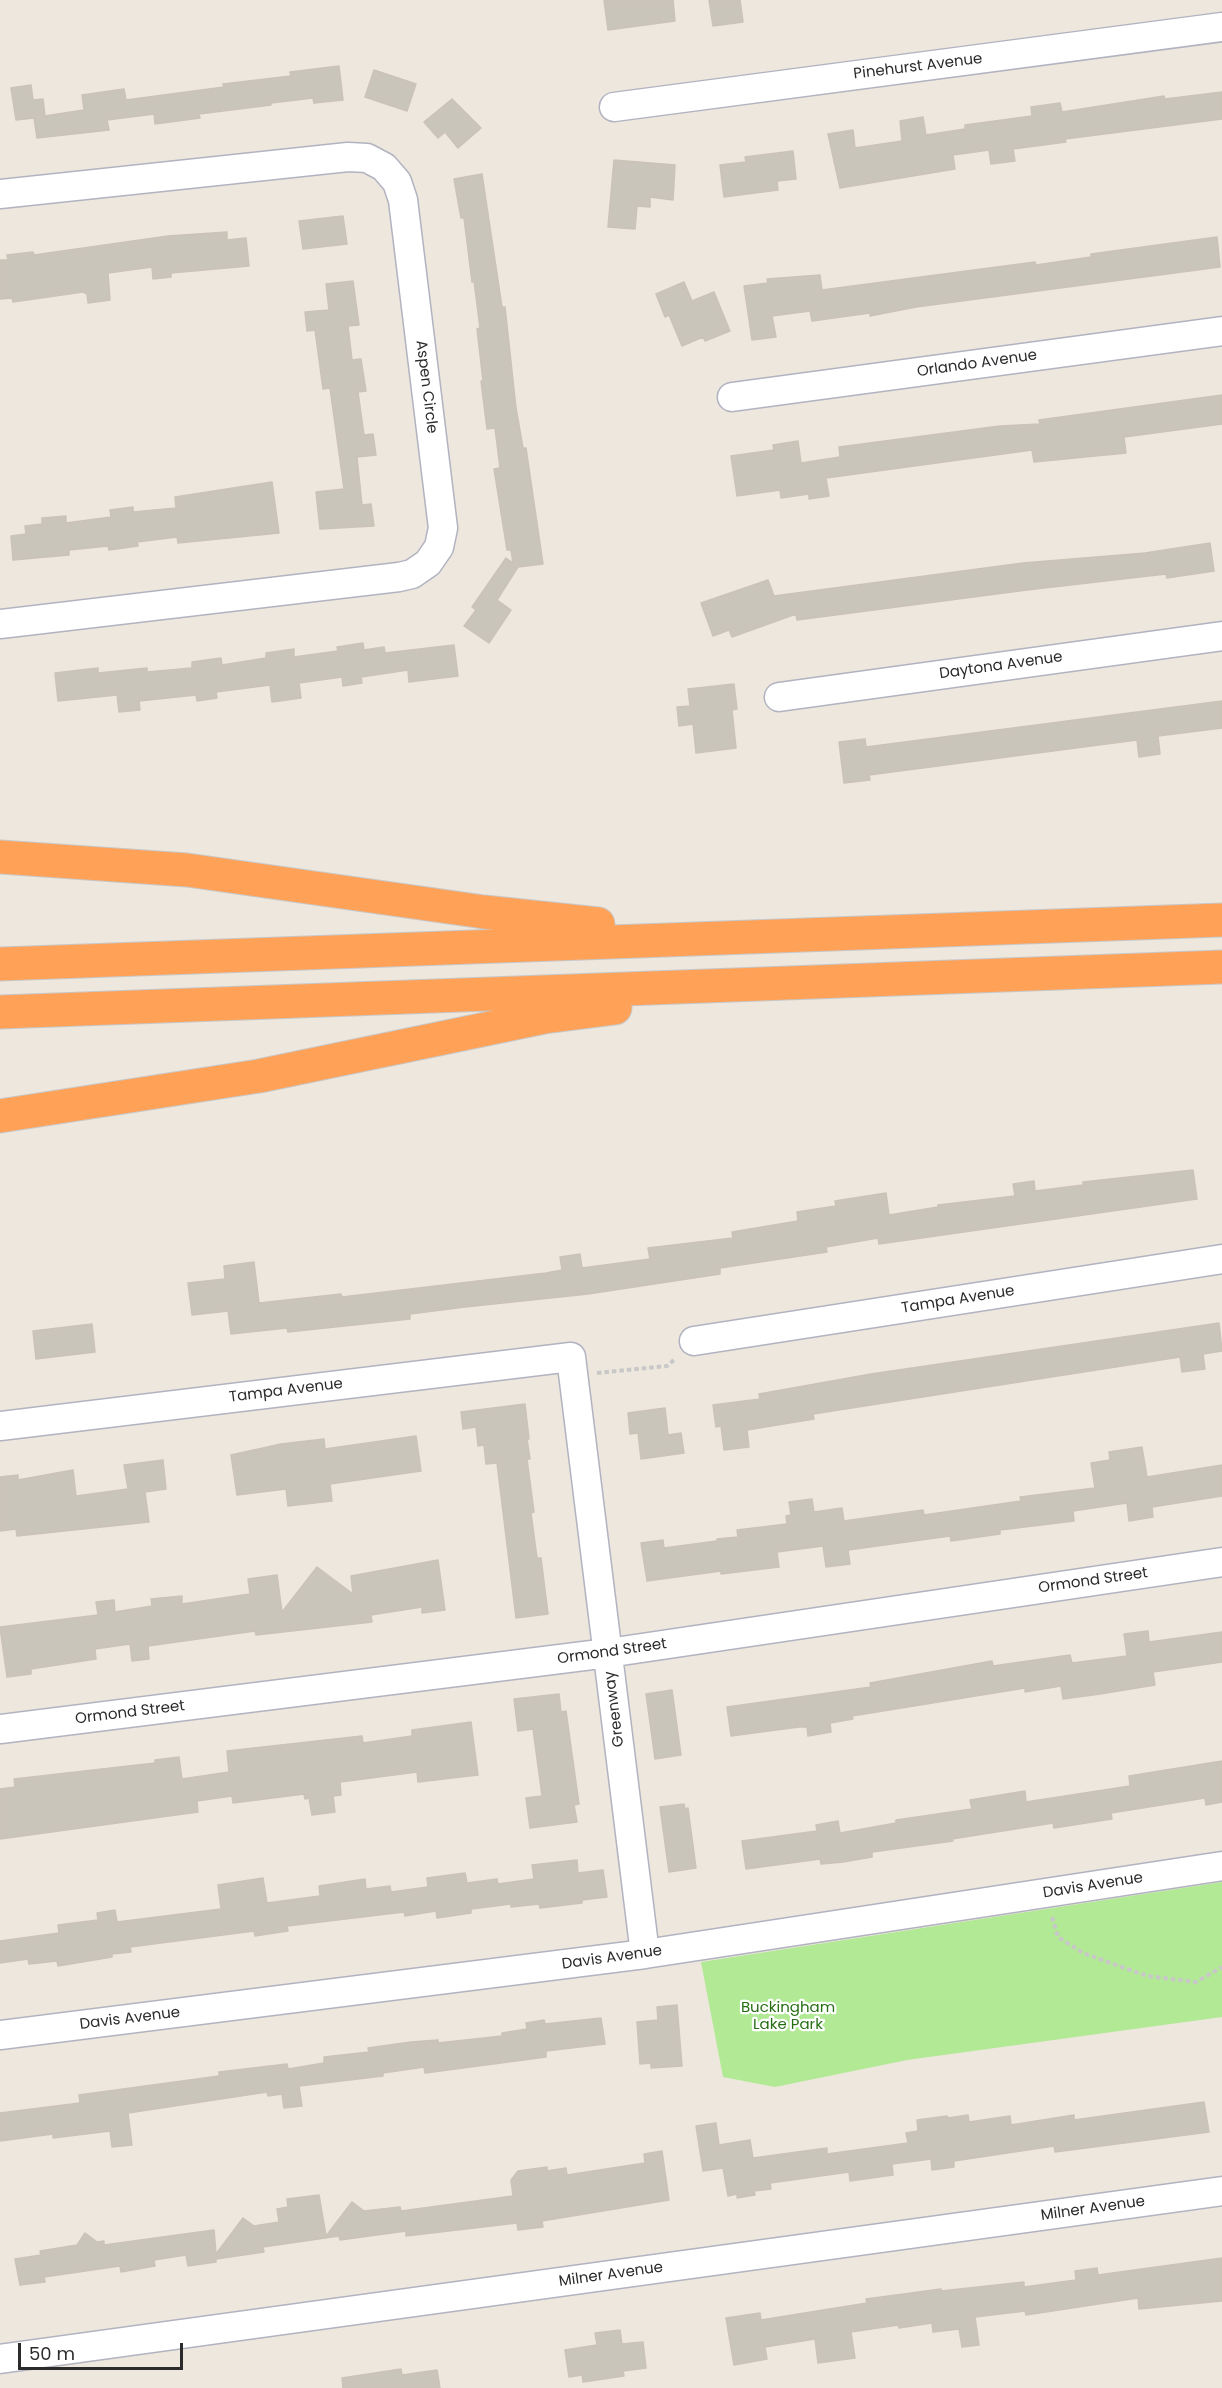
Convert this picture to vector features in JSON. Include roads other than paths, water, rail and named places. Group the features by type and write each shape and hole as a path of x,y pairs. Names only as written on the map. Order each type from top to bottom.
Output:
{"highway":[{"path":"0,857 115,864 260,878 581,923 797,935"},
{"path":"0,964 1222,920"},
{"path":"0,1012 1222,967"},
{"path":"0,1116 259,1076 544,1017 849,980"}],"street":[{"name":"Pinehurst Avenue","path":"614,107 1222,27"},
{"name":"Aspen Circle","path":"0,194 348,157 367,158 384,167 397,182 403,200 443,528 441,541 432,558 418,570 399,577 0,624"},
{"name":"Orlando Avenue","path":"732,397 1222,331"},
{"name":"Daytona Avenue","path":"779,697 1222,636"},
{"name":"Tampa Avenue","path":"694,1341 1222,1259"},
{"name":"Tampa Avenue","path":"0,1426 572,1366"},
{"name":"Greenway","path":"572,1366 645,1954"},
{"name":"Ormond Street","path":"0,1729 608,1653 1222,1562"},
{"name":"Davis Avenue","path":"0,2036 645,1954 1222,1866"},
{"name":"Milner Avenue","path":"0,2359 1222,2191"}],"park label":[{"name":"Buckingham Lake Park","path":"788,2016"}]}
